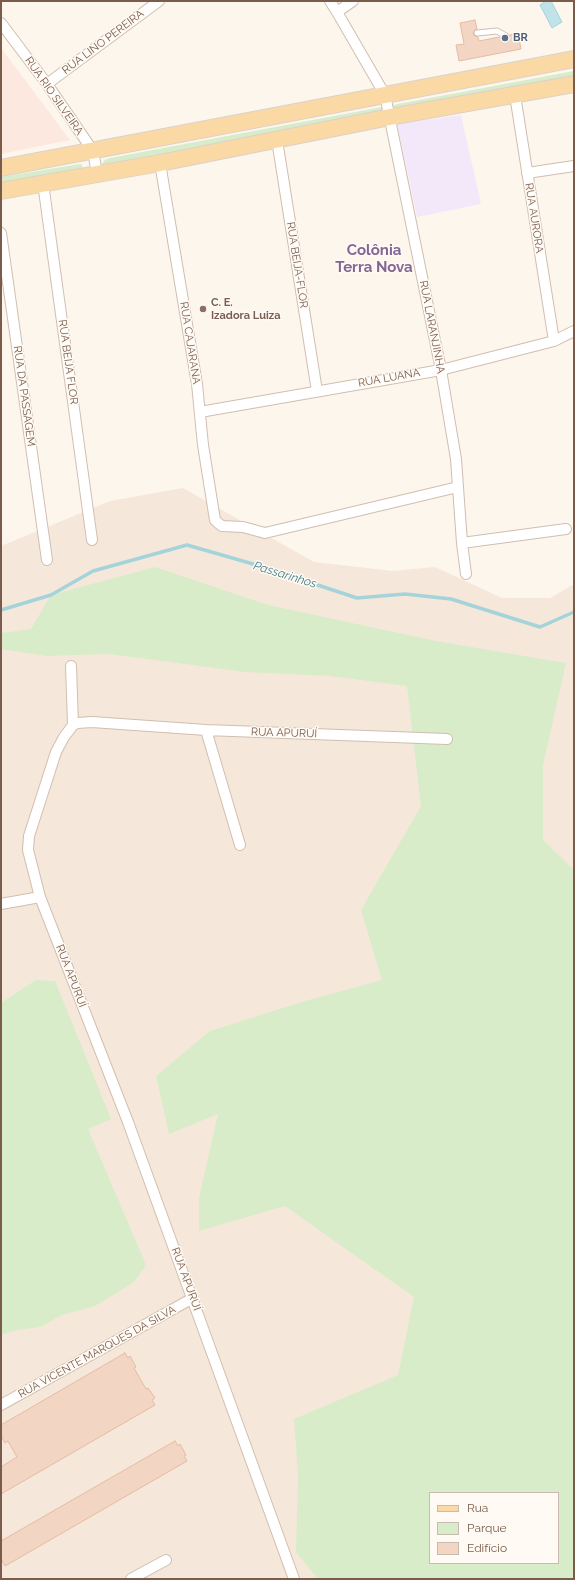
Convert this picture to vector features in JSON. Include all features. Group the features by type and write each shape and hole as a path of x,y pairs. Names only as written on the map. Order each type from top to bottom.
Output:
{"main road":[{"path":"1,168 574,59"},
{"path":"1,191 160,163 390,117 574,84"}],"street":[{"name":"RUA LINO PEREIRA","path":"47,84 159,1"},
{"name":"RUA LARANJINHA","path":"330,1 385,95 441,370 456,459 462,543 466,574"},
{"path":"337,12 353,1"},
{"name":"RUA RIO SILVEIRA","path":"1,23 47,84 93,151 97,174"},
{"name":"RUA AURORA","path":"515,95 554,341"},
{"name":"RUA BEIJA-FLOR","path":"277,140 317,391"},
{"name":"RUA CAJARANA","path":"160,163 200,412 203,445 216,520 218,523 222,526 243,527 265,533 458,487"},
{"path":"527,174 574,166"},
{"name":"RUA BEIJA FLOR","path":"43,183 92,540"},
{"name":"RUA DA PASSAGEM","path":"1,233 47,560"},
{"name":"RUA LUANA","path":"200,412 441,370 554,341 574,331"},
{"path":"462,543 566,529"},
{"path":"71,666 74,718 73,725"},
{"name":"RUA APURUÍ","path":"294,1579 131,1129 40,897 28,850 29,836 56,752 64,737 73,725 83,722 206,730 446,739"},
{"path":"206,730 240,845"},
{"path":"1,904 40,897"},
{"name":"RUA VICENTE MARQUES DA SILVA","path":"1,1405 193,1298"},
{"path":"131,1579 166,1560"}],"lane":[{"path":"477,33 497,31 506,36"}],"shaded area":[{"path":"1,48 70,140 1,154"},
{"path":"461,115 481,204 417,217 397,124"},
{"path":"183,488 314,562 393,571 435,567 502,598 550,598 574,584 574,1579 1,1579 1,546 110,501"}],"green space":[{"path":"574,71 574,81 104,167 101,165 105,160 110,158"},
{"path":"80,164 82,165 83,169 1,187 1,177"},
{"path":"155,567 268,605 436,641 566,663 543,765 543,840 574,870 574,1579 318,1579 296,1552 298,1475 294,1419 398,1375 414,1297 285,1206 199,1231 199,1198 218,1114 169,1134 156,1076 210,1031 305,1001 382,980 361,910 421,806 407,686 330,676 245,672 109,654 47,656 1,649 1,633 31,629 51,595"},
{"path":"36,980 55,981 111,1119 88,1129 146,1265 134,1282 95,1306 62,1315 40,1327 17,1330 1,1335 1,1003"}],"water":[{"path":"546,1 551,1 562,22 552,28 540,5"}],"building":[{"name":"BR","path":"475,20 477,29 473,34 478,37 479,41 499,37 506,40 510,35 518,33 521,49 459,61 456,45 464,44 460,23"},
{"path":"125,1353 128,1358 130,1356 136,1367 134,1368 146,1389 148,1388 155,1398 152,1400 155,1405 1,1494 1,1467 17,1457 8,1441 5,1443 1,1435 1,1425"},
{"path":"175,1441 178,1446 180,1444 186,1455 184,1456 187,1461 5,1566 1,1559 1,1541"}],"waterway":[{"name":"Passarinhos","path":"1,610 51,595 93,571 187,545 260,566 357,598 405,594 451,599 540,627 574,612"}],"place":[{"name":"BR","path":"505,38"},
{"name":"C. E. Izadora Luiza","path":"203,309"}],"district":[{"name":"Colônia Terra Nova","path":"374,258"}]}
